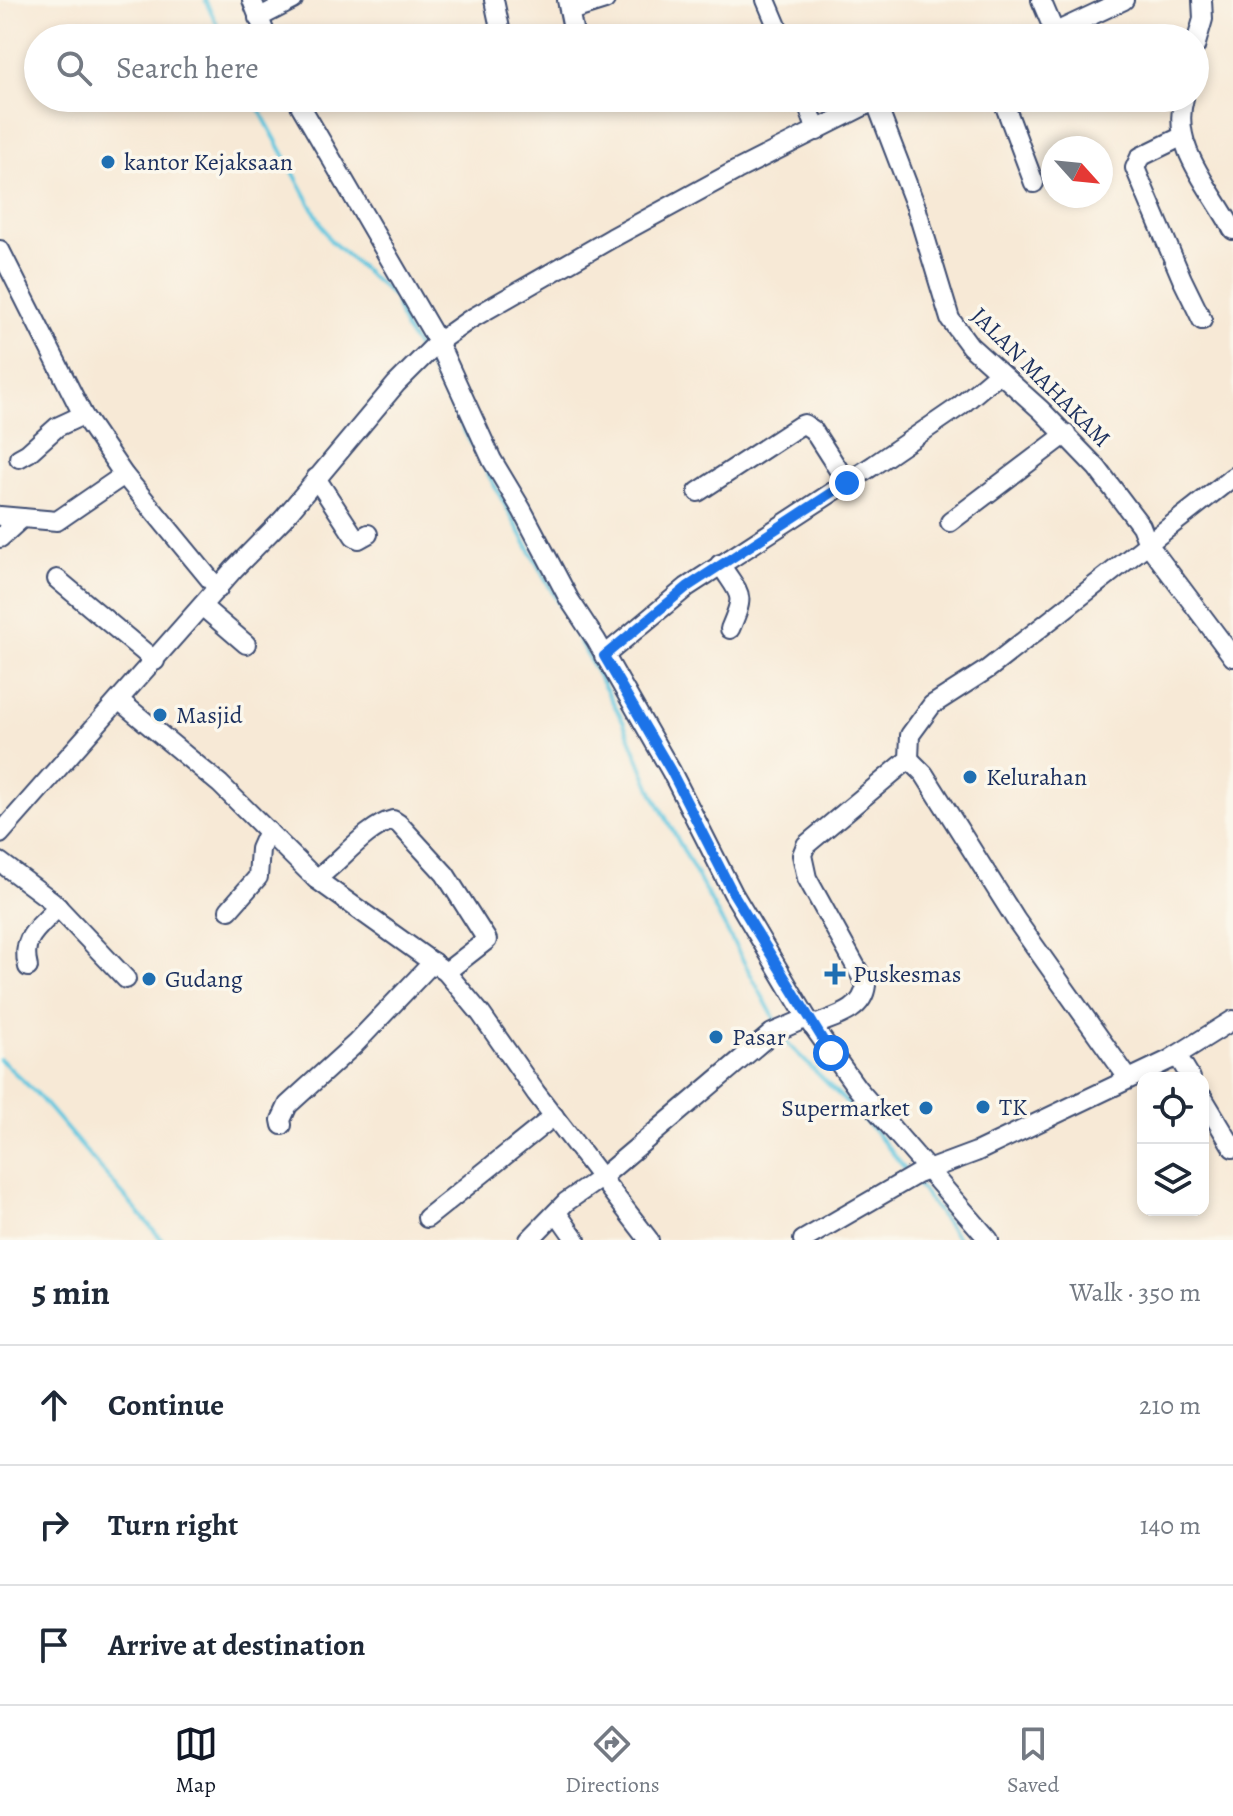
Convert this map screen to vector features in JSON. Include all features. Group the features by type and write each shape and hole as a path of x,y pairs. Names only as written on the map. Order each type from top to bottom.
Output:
{"street":[{"path":"255,9 293,0"},
{"path":"494,0 499,24"},
{"path":"568,6 605,0"},
{"path":"766,0 776,24"},
{"path":"1041,0 1046,24"},
{"path":"1073,24 1124,0"},
{"path":"1202,0 1202,24"},
{"path":"303,112 429,351 464,402 492,460 569,599 671,771 733,893 810,1022 916,1175 989,1240"},
{"path":"810,112 817,131"},
{"path":"0,834 283,519 429,351 469,320 559,267 737,170 853,112"},
{"name":"JALAN MAHAKAM","path":"883,112 950,319 970,346 998,374 1030,399 1097,468 1134,516 1148,544 1233,657"},
{"path":"1007,112 1034,183"},
{"path":"1181,112 1181,137 1230,218"},
{"path":"1181,137 1140,157 1135,168 1202,320"},
{"path":"0,250 83,415 124,475 218,589"},
{"path":"604,656 667,602 720,564 960,406 998,374"},
{"path":"19,458 57,427 83,415"},
{"path":"698,492 804,424 813,430 847,483"},
{"path":"950,522 1066,434"},
{"path":"0,516 57,521 124,475"},
{"path":"1128,1078 1016,920 924,774 909,759 910,735 932,705 988,669 1233,477"},
{"path":"316,478 354,536 359,539 368,534"},
{"path":"0,538 22,518"},
{"path":"720,564 741,596 730,629"},
{"path":"57,579 155,661"},
{"path":"203,607 246,644"},
{"path":"120,701 220,784 316,879 440,967 481,1014 649,1240"},
{"path":"529,1240 566,1202 602,1177 778,1030 857,1006 862,1000 866,985 807,878 804,850 810,841 909,759"},
{"path":"282,1125 288,1105 440,967 487,940 445,874 393,820 371,831 336,865 316,879"},
{"path":"229,910 258,877 260,849 268,831"},
{"path":"0,862 58,907 126,979"},
{"path":"28,967 25,945 58,907"},
{"path":"803,1240 916,1175 976,1152 1177,1055 1233,1020"},
{"path":"1177,1055 1187,1072"},
{"path":"1209,1108 1233,1148"},
{"path":"427,1218 554,1116"},
{"path":"557,1213 576,1240"}],"waterway":[{"path":"205,0 217,24"},
{"path":"261,112 330,240 394,297 405,329 420,351"},
{"path":"427,362 623,721 653,794 778,1025"},
{"path":"782,1033 786,1042 873,1129 907,1171"},
{"path":"0,1059 35,1092 162,1240"},
{"path":"915,1181 959,1240"}],"place":[{"name":"kantor Kejaksaan","path":"108,162"},
{"name":"Masjid","path":"160,715"},
{"name":"Kelurahan","path":"970,777"},
{"name":"Puskesmas","path":"835,974"},
{"name":"Gudang","path":"149,979"},
{"name":"Pasar","path":"716,1037"},
{"name":"TK","path":"983,1107"},
{"name":"Supermarket","path":"926,1108"}],"route":[{"path":"831,1053 733,893 671,771 604,656 687,587 847,483"}]}
